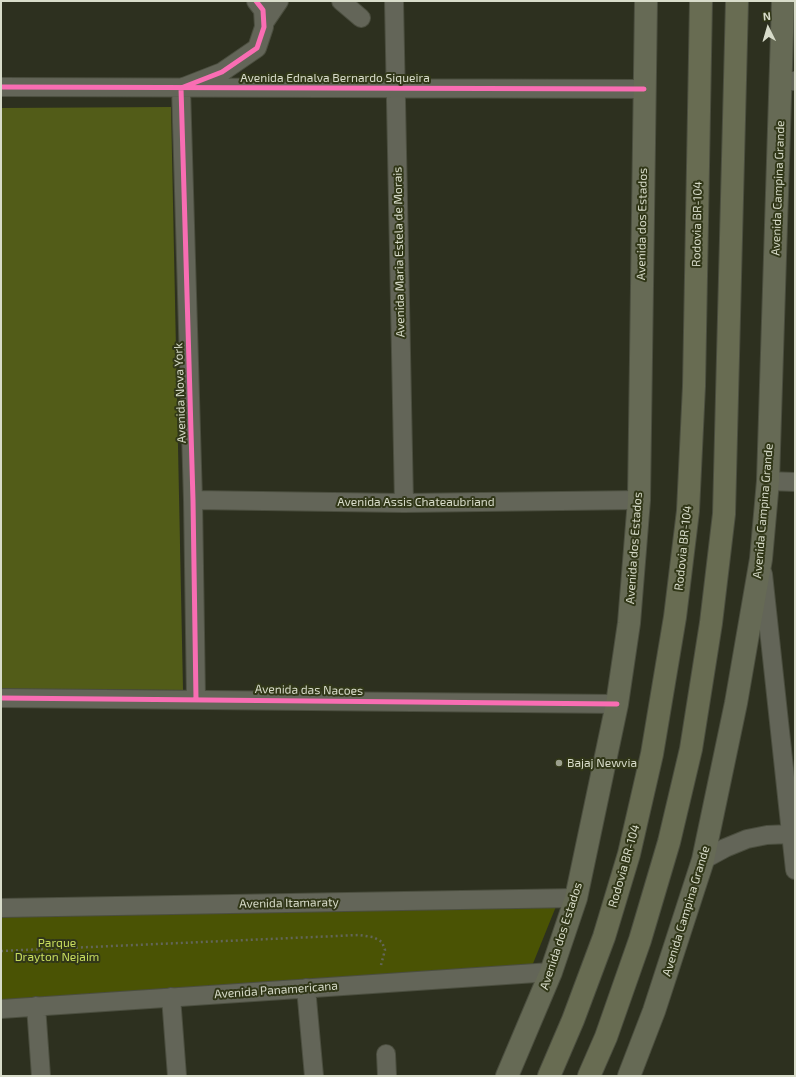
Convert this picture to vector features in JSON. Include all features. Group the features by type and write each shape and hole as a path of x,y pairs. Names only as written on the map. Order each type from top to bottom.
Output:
{"highway":[{"name":"Rodovia BR-104","path":"549,1076 573,1020 604,936 629,854 652,754 675,617 688,511 693,394 701,1"},
{"path":"589,1076 606,1037 640,940 669,842 691,748 710,623 724,514 730,338 737,1"}],"main road":[{"name":"Avenida dos Estados","path":"507,1076 551,972 576,898 618,704 629,623 639,500 646,1"},
{"name":"Avenida Campina Grande","path":"629,1076 654,1011 703,860 736,703 761,559 768,481 788,73 783,1"}],"street":[{"path":"181,88 222,72 257,48 264,23 263,10 256,1"},
{"path":"264,23 280,1"},
{"path":"342,1 361,18"},
{"name":"Avenida Maria Estela de Morais","path":"394,1 404,503"},
{"name":"Avenida Ednalva Bernardo Siqueira","path":"1,87 396,89 644,88"},
{"name":"Avenida Nova York","path":"181,88 193,500 196,698"},
{"path":"768,481 795,482"},
{"name":"Avenida Assis Chateaubriand","path":"193,500 404,503 639,500"},
{"path":"761,559 795,868"},
{"name":"Avenida das Nacoes","path":"1,698 196,698 618,704"},
{"path":"703,860 725,848 747,839 767,835 791,834"},
{"name":"Avenida Itamaraty","path":"1,908 576,898"},
{"name":"Avenida Panamericana","path":"1,1009 551,972"},
{"path":"306,988 314,1076"},
{"path":"171,997 177,1076"},
{"path":"36,1006 41,1076"},
{"path":"386,1054 387,1076"}],"path":[{"path":"1,951 359,935 373,937 382,942 385,950 384,961 379,969"}],"green space":[{"path":"171,107 183,690 1,689 1,108"},
{"name":"Parque Drayton Nejaim","path":"559,899 532,966 1,1002 1,903"}],"cycle path":[{"path":"196,699 193,500 181,88 222,72 257,48 264,27 263,10 256,1"},
{"path":"1,87 644,89"},
{"path":"1,698 617,704"}],"place":[{"name":"Bajaj Newvia","path":"559,763"}]}
